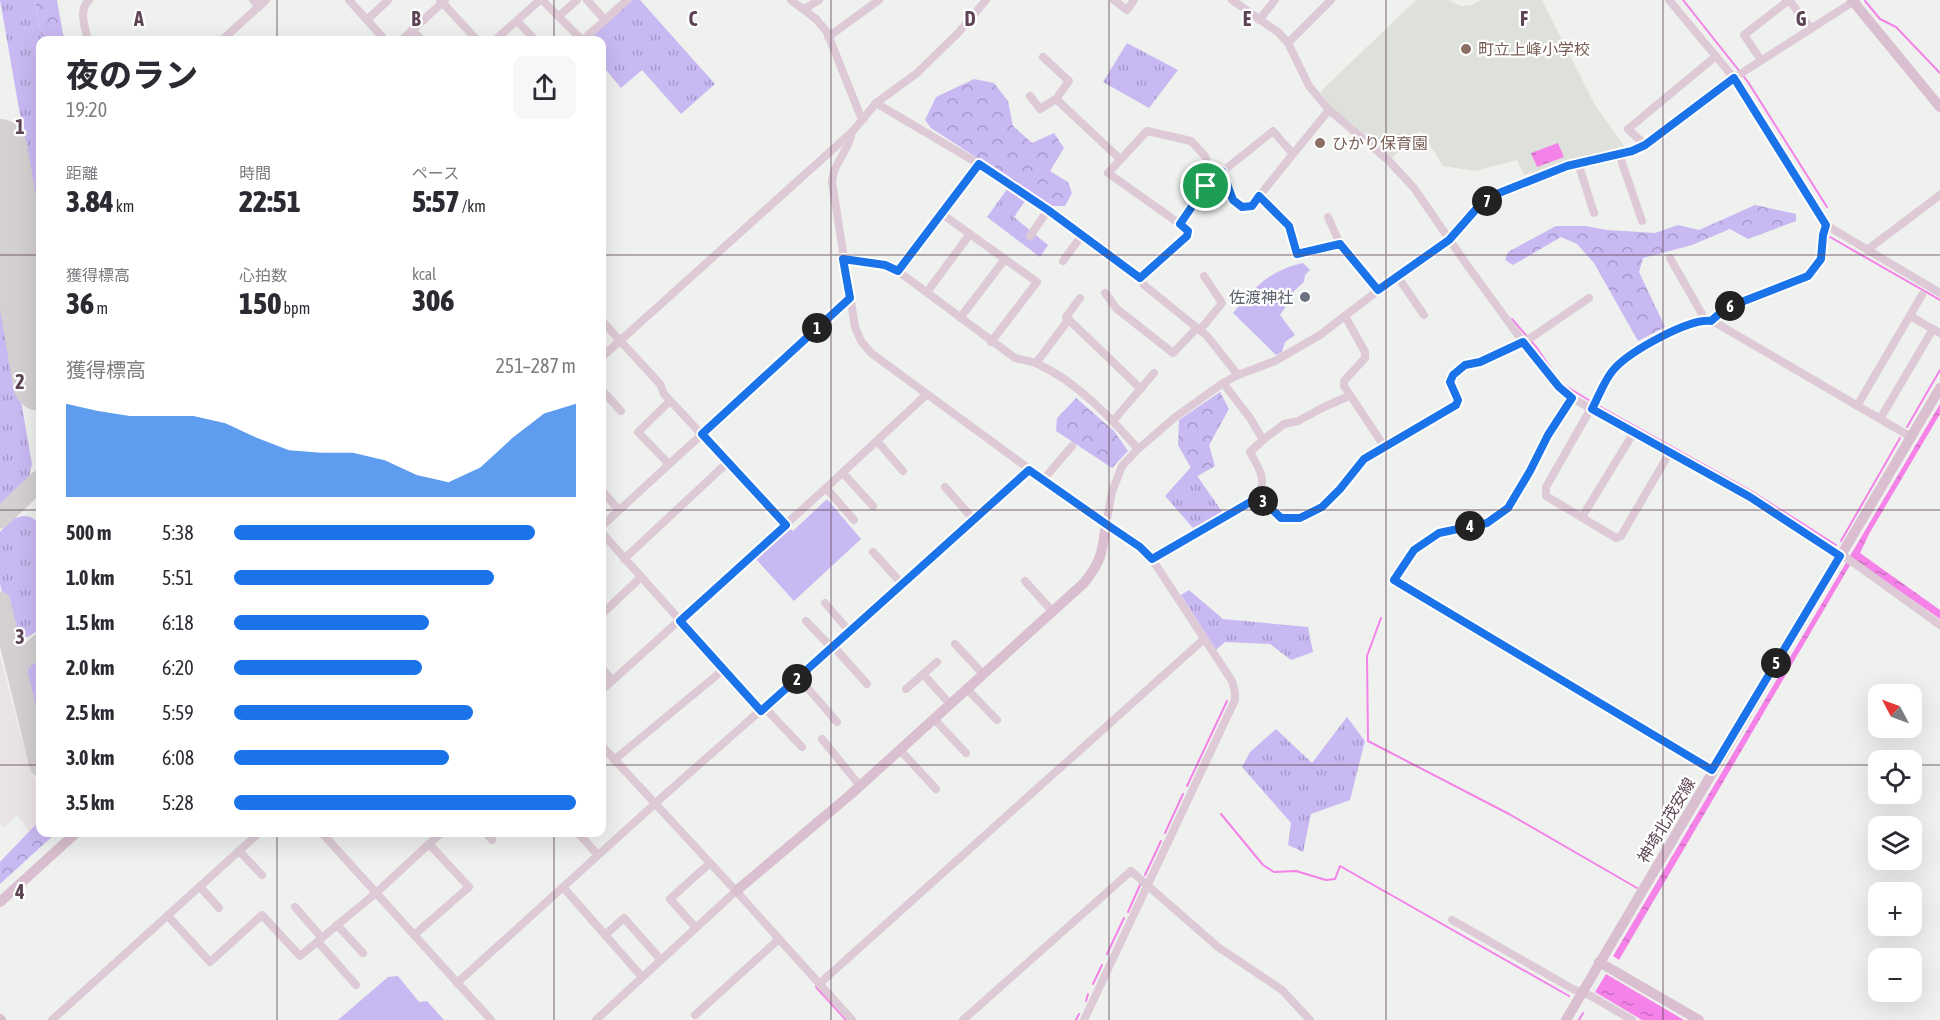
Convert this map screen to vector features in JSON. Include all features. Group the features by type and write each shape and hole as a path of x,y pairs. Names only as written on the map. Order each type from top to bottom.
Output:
{"main road":[{"path":"1854,1 1940,107"},
{"name":"神埼北茂安線","path":"1566,1020 1712,770 1847,559 1911,437 1940,388"},
{"path":"736,891 860,786 1084,583 1097,567 1103,550 1106,524"},
{"path":"0,902 72,837"},
{"path":"1599,962 1699,1020"}],"street":[{"path":"86,36 82,10 84,4 89,0"},
{"path":"253,0 259,7"},
{"path":"226,36 266,0"},
{"path":"349,0 381,36"},
{"path":"366,20 388,0"},
{"path":"500,36 541,0 578,36"},
{"path":"559,16 577,0"},
{"path":"587,0 605,20"},
{"path":"587,36 627,0"},
{"path":"791,0 822,25 864,119"},
{"path":"804,9 819,0"},
{"path":"828,37 879,0"},
{"path":"606,353 852,132 876,103 916,73 959,32 986,0"},
{"path":"1114,0 1127,10 1134,0"},
{"path":"1232,0 1279,33 1288,43 1309,86 1329,110 1389,161 1414,188 1523,342 1559,387 1572,398 1750,497 1847,559 1940,625"},
{"path":"1259,20 1275,0"},
{"path":"1288,43 1331,0"},
{"path":"1669,0 1734,78 1826,225 1940,293"},
{"path":"1761,60 1744,35 1789,0 1811,29"},
{"path":"406,36 442,1 473,36"},
{"path":"1106,524 1112,492 1122,466 1174,418 1223,383 1275,361 1320,335 1397,276 1449,240 1478,207 1494,195 1567,166 1619,154 1645,145 1734,78 1854,1"},
{"path":"517,21 531,36"},
{"path":"412,30 418,36"},
{"path":"1645,145 1628,129 1716,56"},
{"path":"1030,96 1041,109 1056,99 1069,81 1043,57"},
{"path":"1056,99 1120,159"},
{"path":"876,103 979,164 1048,210 1140,278 1144,285 1207,336 1238,375"},
{"path":"1222,171 1233,200 1242,207 1252,206 1329,110"},
{"path":"1140,278 1187,236 1188,231 1108,173 1147,131 1191,141 1205,156 1213,179"},
{"path":"1180,224 1213,179 1273,131 1293,154"},
{"path":"852,132 851,141 832,172 832,182 855,327 861,341 883,363 926,395 1140,547 1152,559 1232,681 1235,692 1235,700 1084,1020"},
{"path":"1619,154 1642,221"},
{"path":"1578,163 1594,213"},
{"path":"898,271 979,164"},
{"path":"1867,250 1940,195"},
{"path":"1259,196 1289,226 1297,254 1340,244"},
{"path":"1029,236 1048,210"},
{"path":"942,214 1037,282 991,342"},
{"path":"1328,217 1340,244 1378,290"},
{"path":"1670,452 1621,536 1616,538 1546,496 1546,487 1614,368 1632,353 1673,331 1707,320 1726,308 1808,276 1821,259 1826,225"},
{"path":"927,292 970,234"},
{"path":"1063,261 1082,235"},
{"path":"1670,258 1707,320 1911,437"},
{"path":"843,259 885,265 898,271 1015,358 1036,363 1058,375 1108,415 1138,449"},
{"path":"960,318 1005,259"},
{"path":"1105,293 1117,309 1173,353 1222,303 1204,276"},
{"path":"1397,276 1424,315"},
{"path":"1857,406 1922,295"},
{"path":"606,522 850,298"},
{"path":"1080,298 1066,317 1141,389"},
{"path":"1259,497 1281,518 1300,518 1322,507 1364,459 1456,405 1458,400 1450,382 1458,370 1465,365 1480,362 1523,342 1589,298"},
{"path":"1345,316 1365,352 1365,358 1344,381 1344,386 1384,447"},
{"path":"1880,419 1936,331 1910,316"},
{"path":"1036,363 1069,319"},
{"path":"606,326 660,384 670,401 786,525"},
{"path":"1113,421 1154,373"},
{"path":"1223,383 1250,418 1263,440"},
{"path":"606,394 621,411"},
{"path":"606,686 786,525 926,395"},
{"path":"1152,559 1259,497 1263,483 1261,473 1250,452 1263,440 1284,424 1298,421 1349,396"},
{"path":"1572,398 1548,435 1508,508 1487,523 1439,533 1414,550 1394,580 1712,770"},
{"path":"669,464 638,432 670,401"},
{"path":"1582,518 1634,432"},
{"path":"877,441 903,471"},
{"path":"1043,480 1072,446"},
{"path":"624,559 728,462"},
{"path":"457,983 1029,470"},
{"path":"843,472 873,506"},
{"path":"945,487 974,520"},
{"path":"826,488 854,520"},
{"path":"606,495 619,510"},
{"path":"606,538 723,670 802,747"},
{"path":"873,552 903,585"},
{"path":"606,610 641,578"},
{"path":"1025,581 1053,612"},
{"path":"825,603 850,632"},
{"path":"806,621 829,645 834,646 867,684"},
{"path":"819,984 1204,639"},
{"path":"955,644 984,674"},
{"path":"906,689 937,662"},
{"path":"614,760 723,670"},
{"path":"606,673 612,680"},
{"path":"923,674 950,704"},
{"path":"799,678 837,722"},
{"path":"967,689 997,720"},
{"path":"934,719 966,753"},
{"path":"822,739 860,786"},
{"path":"900,750 936,789"},
{"path":"606,751 852,1020"},
{"path":"52,1020 254,837"},
{"path":"326,837 491,1020"},
{"path":"168,916 210,962 261,915 300,956 437,837"},
{"path":"582,837 598,855"},
{"path":"414,935 469,886 429,844"},
{"path":"239,851 262,875"},
{"path":"696,928 670,899 710,863"},
{"path":"963,1020 1131,871 1218,947 1282,990 1310,1020"},
{"path":"200,887 219,908"},
{"path":"563,887 642,977"},
{"path":"596,1020 736,891"},
{"path":"295,907 356,985"},
{"path":"605,935 624,918 661,960"},
{"path":"1452,920 1573,990 1591,996 1632,1020"},
{"path":"337,926 363,953"},
{"path":"695,1015 778,940"}],"shaded area":[{"name":"町立上峰小学校","path":"1416,0 1448,0 1461,6 1472,5 1480,0 1542,0 1595,105 1624,146 1524,175 1517,160 1475,171 1443,166 1421,131 1391,159 1331,107 1320,92"},
{"path":"0,655 21,737 36,783 36,824 29,831 17,815 4,828 0,823"}],"green space":[{"path":"0,0 35,0 41,36 36,36 36,206"},
{"path":"35,0 57,0 63,36 41,36"},
{"path":"632,0 640,0 715,84 681,114 642,70 621,88 606,70 606,36 592,36"},
{"path":"1127,43 1178,70 1149,108 1103,82"},
{"path":"974,79 994,83 1008,101 1013,126 1032,143 1054,133 1064,148 1050,171 1068,182 1072,193 1065,206 1051,206 931,128 925,120 936,97"},
{"path":"1008,188 1025,201 1014,217 1048,245 1040,257 987,217"},
{"path":"1755,205 1796,214 1796,221 1748,239 1730,229 1692,245 1643,258 1639,272 1665,327 1638,341 1594,263 1577,244 1561,237 1513,265 1505,260 1508,252 1556,226 1585,226 1655,233 1678,225 1699,230"},
{"path":"36,230 36,284 27,231"},
{"path":"1303,263 1310,270 1305,275 1304,282 1293,292 1295,295 1286,303 1280,315 1295,335 1285,342 1282,352 1276,355 1233,313 1248,295 1271,275"},
{"path":"0,281 32,464 29,477 0,505"},
{"path":"1220,392 1229,409 1209,445 1215,466 1196,477 1178,445 1179,420"},
{"path":"1076,398 1114,431 1128,451 1112,468 1056,431 1057,418"},
{"path":"1191,467 1223,513 1193,528 1165,496"},
{"path":"827,499 861,539 794,601 754,557 788,527 793,531"},
{"path":"23,516 36,520 36,631 26,637 19,636 12,630 0,584 0,532 12,519"},
{"path":"1189,590 1223,619 1308,627 1313,652 1291,660 1270,644 1225,642 1216,650 1181,595"},
{"path":"36,658 36,726 26,685 30,665"},
{"path":"1347,717 1365,741 1350,800 1311,814 1303,852 1288,845 1291,823 1242,767 1250,752 1276,729 1312,763"},
{"path":"36,824 36,837 52,837 0,884 0,862"},
{"path":"398,976 419,1002 427,1001 444,1020 338,1020 388,977"}],"water":[{"path":"1558,143 1564,157 1537,167 1531,153"},
{"path":"1940,404 1940,414 1860,553 1940,610 1940,619 1853,560 1619,960 1613,956"},
{"path":"1606,974 1684,1020 1642,1020 1595,992"}],"waterway":[{"path":"1683,0 1748,82 1827,207"},
{"path":"1865,1 1880,19 1896,27 1940,73"},
{"path":"1830,237 1940,300"},
{"path":"1512,319 1537,348 1556,376"},
{"path":"1907,427 1940,370"},
{"path":"1564,385 1592,402"},
{"path":"1597,405 1751,491 1836,545"},
{"path":"1841,541 1900,438"},
{"path":"1381,618 1367,656 1368,741 1509,814 1637,888"},
{"path":"1187,786 1227,701"},
{"path":"1165,833 1183,794"},
{"path":"1221,814 1263,865 1274,872 1296,871 1326,880 1335,879 1340,866 1569,996"},
{"path":"1145,875 1161,841"},
{"path":"1128,912 1140,885"},
{"path":"1107,954 1124,918"},
{"path":"1093,984 1102,965"},
{"path":"816,987 846,1020"},
{"path":"1086,1001 1088,994"},
{"path":"1579,1020 1583,1013"},
{"path":"1076,1020 1079,1014"}],"taxiway":[{"path":"0,518 36,484"},
{"path":"0,602 36,750"},
{"path":"17,665 36,648"}],"runway":[{"path":"0,146 36,360"}],"place":[{"name":"町立上峰小学校","path":"1466,49"},
{"name":"ひかり保育園","path":"1320,143"},
{"name":"佐渡神社","path":"1305,297"}],"route":[{"path":"1734,78 1826,225 1821,259 1808,276 1802,279 1726,308 1711,321 1703,320 1673,331 1632,353 1614,368 1592,409 1750,497 1840,556 1712,770 1394,580 1414,550 1439,533 1487,523 1508,508 1548,435 1572,398 1559,387 1523,342 1480,362 1465,365 1458,370 1450,382 1458,400 1456,405 1364,459 1322,507 1300,518 1281,518 1259,497 1152,559 1140,547 1029,470 761,711 680,621 786,525 702,434 850,298 843,259 885,265 898,271 979,164 1048,210 1140,278 1187,236 1188,231 1180,224 1206,186 1222,171 1233,200 1242,207 1252,206 1259,196 1289,226 1297,254 1340,244 1378,290 1449,240 1478,207 1494,195 1567,166 1632,151 1645,145 1734,78"}]}
